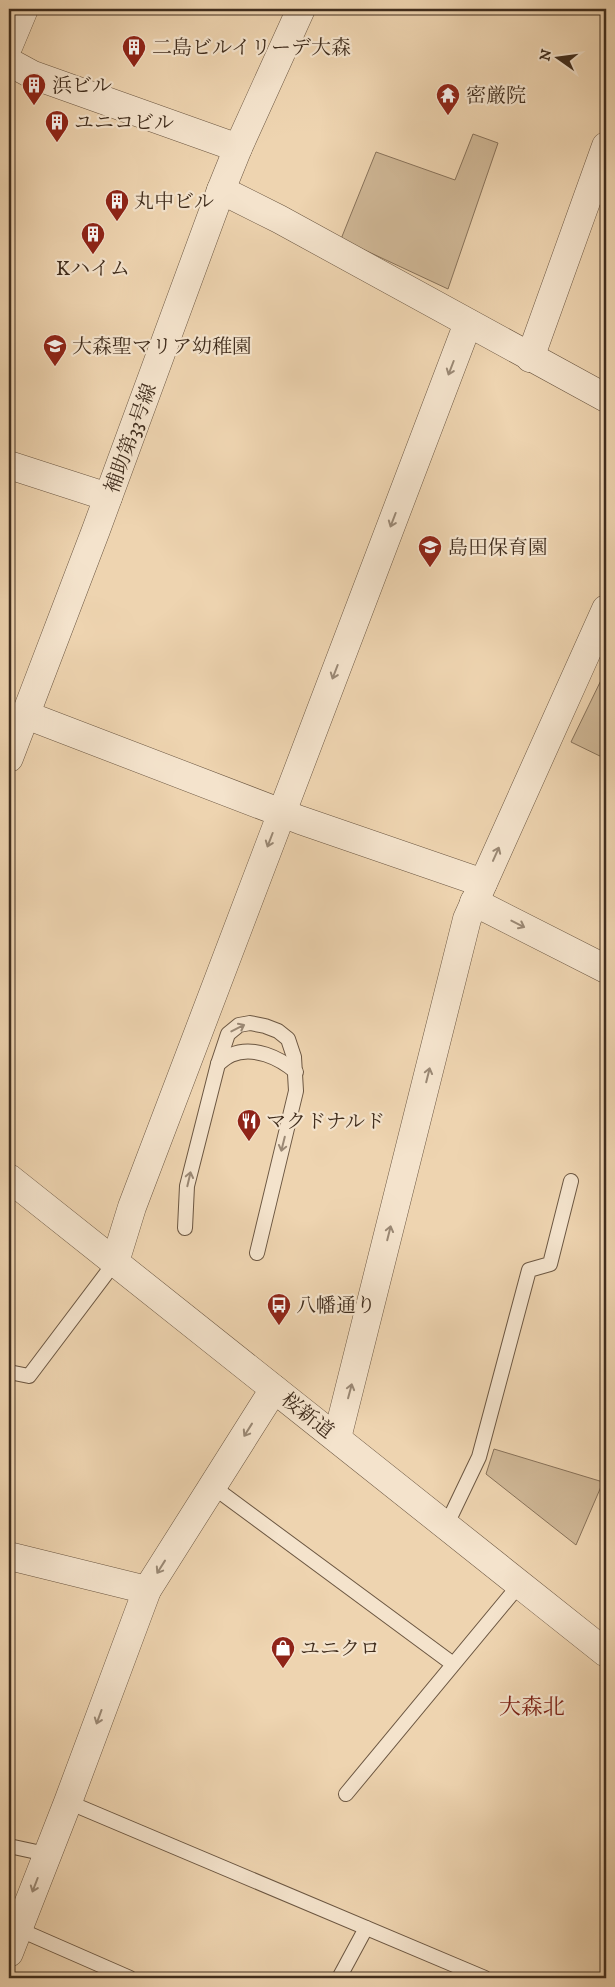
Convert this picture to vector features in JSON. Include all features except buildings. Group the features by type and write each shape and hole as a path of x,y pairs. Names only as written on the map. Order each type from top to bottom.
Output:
{"street":[{"name":"補助第33号線","path":"9,758 221,190 301,9"},
{"path":"9,62 33,75 238,148"},
{"path":"530,358 606,146"},
{"path":"221,190 606,398"},
{"path":"114,1262 132,1207 280,813 468,323"},
{"path":"9,465 108,497"},
{"path":"337,1438 466,919 606,609"},
{"path":"26,715 479,892 606,969"},
{"name":"桜新道","path":"9,1178 606,1653"},
{"path":"13,1941 68,1802 147,1590 274,1389"},
{"path":"9,1556 147,1590"}],"lane":[{"path":"185,1228 187,1186 218,1064 228,1034 239,1025 250,1023 278,1031 288,1039 296,1072 296,1091 257,1253"},
{"path":"218,1064 231,1055 254,1052 275,1058 296,1072"},
{"path":"446,1526 480,1457 529,1270 550,1264 571,1181"},
{"path":"9,1372 29,1376 114,1262"},
{"path":"212,1486 453,1664"},
{"path":"346,1794 520,1584"},
{"path":"68,1802 485,1978"},
{"path":"9,1846 46,1854"},
{"path":"339,1978 366,1928"},
{"path":"13,1941 130,1978"}],"shaded area":[{"path":"473,134 498,143 448,289 341,239 376,152 455,180"},
{"path":"606,670 606,759 571,742"},
{"path":"494,1449 603,1482 576,1545 486,1474"}],"place":[{"name":"二島ビルイリーデ大森","path":"134,68"},
{"name":"浜ビル","path":"34,106"},
{"name":"密厳院","path":"448,116"},
{"name":"ユニコビル","path":"57,143"},
{"name":"丸中ビル","path":"117,222"},
{"name":"Kハイム","path":"93,255"},
{"name":"大森聖マリア幼稚園","path":"55,367"},
{"name":"島田保育園","path":"430,568"},
{"name":"マクドナルド","path":"249,1142"},
{"name":"八幡通り","path":"279,1326"},
{"name":"ユニクロ","path":"283,1669"}],"district":[{"name":"大森北","path":"532,1706"}]}
